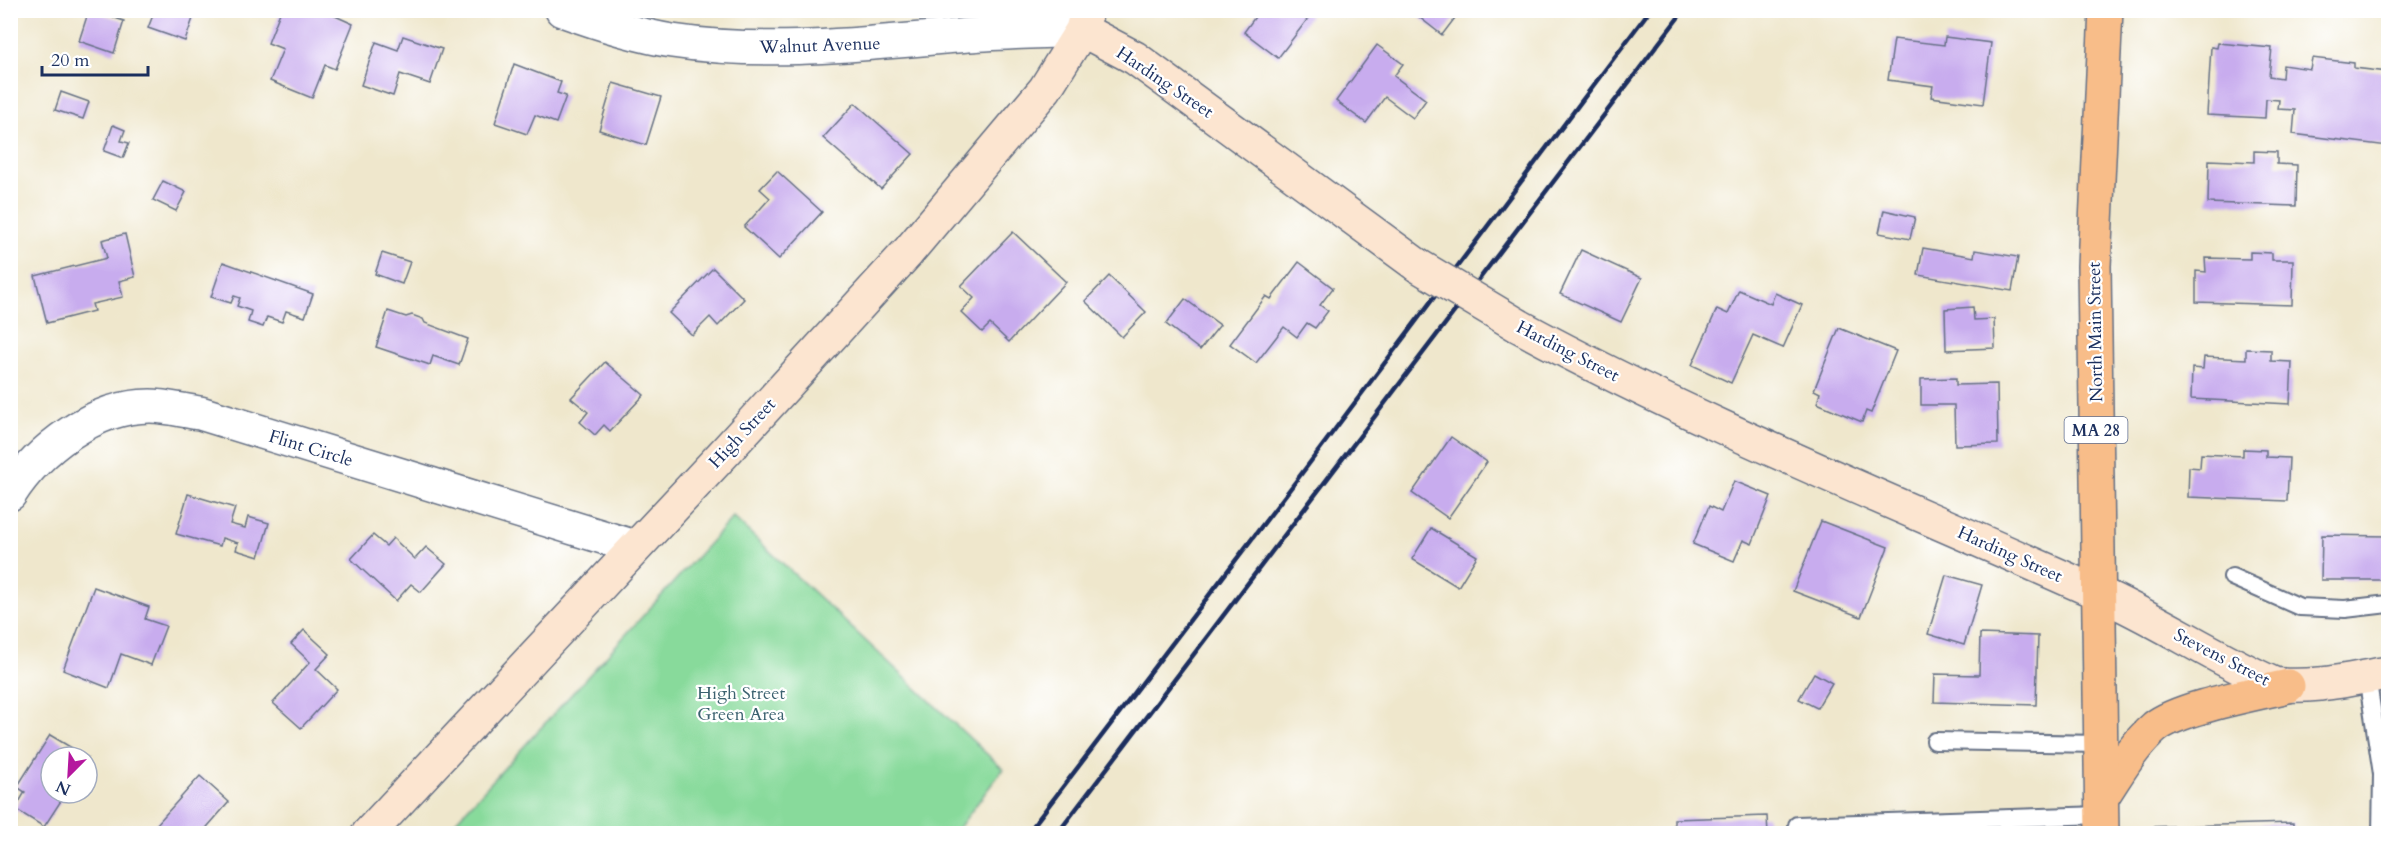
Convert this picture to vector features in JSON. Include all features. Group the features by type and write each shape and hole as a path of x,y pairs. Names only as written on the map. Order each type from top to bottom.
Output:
{"main road":[{"name":"North Main Street","path":"2102,815 2094,266 2106,10"},
{"name":"Harding Street","path":"1084,20 1417,265 1519,326 1586,363 1650,393 2099,593"},
{"name":"High Street","path":"369,834 908,252 1045,89 1084,20"},
{"name":"Stevens Street","path":"2099,593 2274,684 2288,686 2326,683 2378,674"},
{"path":"2102,815 2138,743 2157,725 2184,712 2288,686"}],"street":[{"name":"Walnut Avenue","path":"562,10 602,24 671,41 742,48 842,46 971,35 1084,20"},
{"name":"Flint Circle","path":"10,494 23,475 43,455 77,430 111,411 150,406 200,413 635,547"}],"lane":[{"path":"2232,577 2300,607 2345,609 2388,604"},
{"path":"2378,674 2382,774 2381,834"},
{"path":"1935,741 2101,744"},
{"path":"1797,834 1797,825 2102,815"}],"green space":[{"name":"High Street Green Area","path":"733,517 1003,769 955,833 445,833"}],"building":[{"path":"89,10 124,21 114,53 79,41"},
{"path":"155,10 196,10 185,41 148,28"},
{"path":"281,10 335,10 333,15 353,24 335,69 325,65 312,98 270,81 283,49 268,43"},
{"path":"1260,10 1302,10 1310,16 1278,58 1244,32"},
{"path":"1416,10 1461,10 1442,35 1414,13"},
{"path":"403,36 442,49 430,84 400,74 393,96 361,85 376,42 398,50"},
{"path":"1945,37 1991,43 1983,104 1931,97 1933,86 1888,80 1894,39 1944,45"},
{"path":"2218,43 2272,48 2269,76 2282,78 2283,65 2310,69 2312,58 2354,63 2354,68 2388,72 2388,146 2293,134 2295,110 2278,109 2279,100 2266,99 2265,118 2207,115 2211,47 2217,48"},
{"path":"1377,45 1403,64 1394,76 1426,100 1413,118 1385,97 1366,123 1336,101"},
{"path":"514,64 561,82 557,93 566,96 556,123 535,115 527,134 495,123"},
{"path":"613,83 661,97 646,145 599,130"},
{"path":"61,92 89,102 83,119 55,110"},
{"path":"855,103 913,154 881,189 823,138"},
{"path":"113,125 125,130 121,141 129,143 123,158 104,151"},
{"path":"2254,151 2277,152 2277,164 2297,165 2296,206 2208,203 2209,160 2254,162"},
{"path":"777,171 822,212 779,259 744,227 770,198 760,189"},
{"path":"163,181 186,192 176,211 153,200"},
{"path":"1884,210 1915,217 1910,239 1879,233"},
{"path":"1013,232 1066,282 1009,342 990,324 982,332 961,312 974,298 961,286"},
{"path":"125,234 135,277 119,281 123,297 92,304 94,311 47,323 35,276 107,258 102,240"},
{"path":"1923,248 1974,257 1975,250 2018,257 2012,291 1918,275"},
{"path":"1581,250 1642,278 1621,322 1560,294"},
{"path":"2250,252 2272,253 2272,260 2293,260 2292,305 2196,302 2196,271 2206,272 2205,258 2250,259"},
{"path":"382,253 410,262 402,284 375,274"},
{"path":"223,262 313,294 305,317 286,311 282,322 267,317 263,327 248,322 251,311 237,306 240,298 234,296 231,303 211,297"},
{"path":"1299,262 1333,288 1320,305 1328,311 1315,328 1307,323 1297,337 1284,327 1256,363 1230,344 1266,296 1271,299"},
{"path":"713,268 744,299 718,326 710,317 692,335 669,313"},
{"path":"1109,276 1146,312 1122,337 1085,301"},
{"path":"1739,290 1771,304 1775,293 1802,305 1783,348 1753,335 1731,383 1692,365 1717,309 1728,314"},
{"path":"1185,299 1220,325 1200,350 1166,324"},
{"path":"1973,307 1974,320 1994,319 1995,348 1946,350 1945,309"},
{"path":"388,311 406,317 412,315 423,319 425,323 468,339 459,365 433,356 430,365 376,347"},
{"path":"1839,328 1896,351 1871,413 1866,411 1862,422 1817,403 1820,393 1814,390"},
{"path":"2246,349 2271,350 2271,361 2292,362 2290,404 2191,399 2192,368 2203,369 2204,357 2246,359"},
{"path":"605,362 644,395 610,431 604,425 595,435 580,422 588,412 571,398"},
{"path":"1956,378 1956,385 1997,384 1998,444 1955,445 1954,405 1921,405 1921,379"},
{"path":"1451,437 1487,462 1448,518 1412,493"},
{"path":"2243,449 2266,450 2266,457 2289,458 2287,501 2188,497 2189,467 2200,468 2201,454 2243,456"},
{"path":"1734,481 1771,496 1752,544 1743,540 1734,561 1693,544 1709,506 1721,512"},
{"path":"188,494 235,508 230,524 245,528 248,517 269,523 259,557 236,550 238,543 222,538 220,546 176,534"},
{"path":"1821,521 1888,547 1861,617 1793,591"},
{"path":"1431,528 1477,556 1458,587 1412,559"},
{"path":"373,535 386,546 393,538 415,559 426,547 446,564 421,592 411,584 396,601 351,559"},
{"path":"2322,535 2388,536 2388,580 2321,580"},
{"path":"1946,575 1982,585 1964,645 1928,634"},
{"path":"94,587 149,607 145,619 166,626 151,665 121,654 109,688 63,670"},
{"path":"304,630 330,654 316,669 337,689 301,728 273,703 310,662 291,644"},
{"path":"1980,634 2038,636 2036,705 1934,702 1935,674 1979,675"},
{"path":"1814,673 1832,683 1817,708 1799,699"},
{"path":"50,735 67,745 44,745"},
{"path":"39,752 39,805 58,805 44,827 15,809 25,792 17,787"},
{"path":"200,776 229,802 201,834 148,834"},
{"path":"1767,816 1768,834 1674,834 1674,819"},
{"path":"2293,823 2293,834 2143,834 2143,827"}],"railway":[{"path":"1027,834 1650,10"},
{"path":"1057,834 1684,10"}]}
